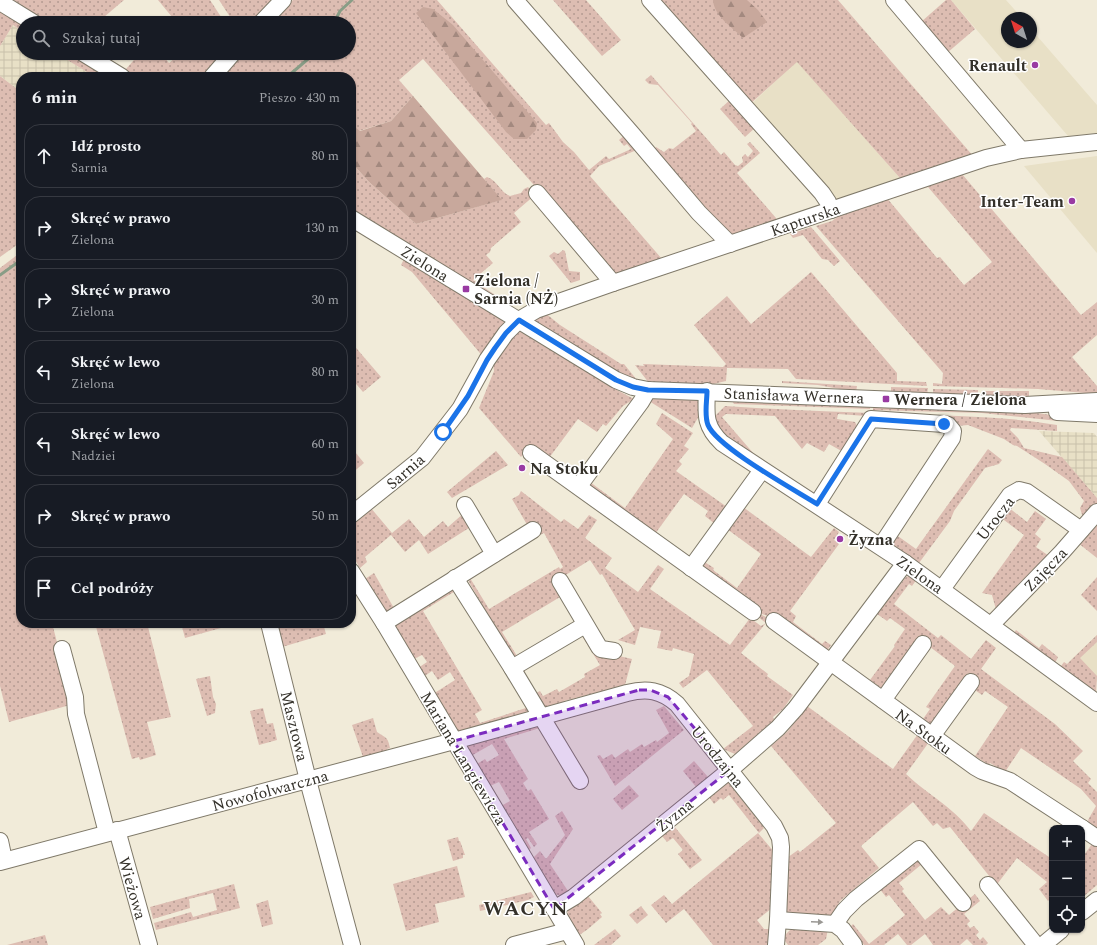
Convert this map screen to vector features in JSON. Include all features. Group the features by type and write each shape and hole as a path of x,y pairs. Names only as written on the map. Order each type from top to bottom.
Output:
{"street":[{"path":"268,16 283,0"},
{"path":"515,0 699,213 730,244"},
{"path":"650,0 822,193 831,210"},
{"path":"894,0 1021,150"},
{"path":"0,2 23,16"},
{"path":"94,60 114,72"},
{"path":"216,72 227,60"},
{"name":"Kapturska","path":"519,320 536,310 613,282 986,158 1021,150 1097,142"},
{"path":"538,193 613,282"},
{"name":"Zielona","path":"356,221 616,380 633,387 648,390 707,391 707,424 712,433 722,443 905,562 1097,702"},
{"name":"Sarnia","path":"356,511 422,458 460,409 495,348 506,333 519,320"},
{"path":"579,486 641,402 648,390"},
{"name":"Stanisława Wernera","path":"707,391 1025,405 1097,401"},
{"name":"Stanisława Wernera","path":"1025,405 1059,413 1097,414"},
{"path":"817,504 871,419 948,425 953,431 952,438 881,546"},
{"path":"531,453 753,612"},
{"path":"691,568 762,470"},
{"name":"Urocza","path":"942,589 1010,495 1019,490 1027,492 1081,530"},
{"path":"465,505 494,554"},
{"name":"Zajęcza","path":"991,625 1097,512"},
{"path":"384,623 533,530"},
{"name":"Żyzna","path":"554,909 576,895 730,770 784,722 905,562"},
{"path":"455,578 512,668 540,717 580,781"},
{"name":"Mariana Langiewicza","path":"356,579 384,623 576,945"},
{"path":"560,581 599,647 601,649 614,651"},
{"name":"Na Stoku","path":"774,621 978,769 1010,781 1077,825"},
{"path":"512,668 585,624"},
{"name":"Masztowa","path":"270,628 308,780 352,945"},
{"path":"883,700 923,644"},
{"name":"Wieżowa","path":"62,649 75,697 76,714 112,832 149,945"},
{"path":"932,736 971,682"},
{"name":"Urodzajna","path":"540,717 639,690 650,690 668,697 677,704 774,826 780,838 781,847 776,945"},
{"name":"Nowofolwarczna","path":"2,861 540,717"},
{"name":"Na Stoku","path":"1085,830 1097,838"},
{"path":"0,841 2,861"},
{"path":"835,924 844,911 856,899 919,850 963,903"},
{"path":"988,885 1036,945"},
{"path":"1085,910 1097,900"},
{"path":"778,920 835,924 854,945"},
{"path":"514,945 567,931"},
{"path":"1042,945 1056,933"}],"highlighted area":[{"path":"639,690 650,690 668,697 730,770 554,909 454,741"}],"shaded area":[{"path":"13,0 124,0 105,16 39,16"},
{"path":"158,0 210,0 220,16 171,16"},
{"path":"219,0 277,0 261,16 229,16"},
{"path":"293,0 437,0 546,125 549,123 563,142 574,152 589,170 606,156 609,159 631,149 627,144 624,146 619,140 626,134 639,149 599,166 590,176 662,259 613,276 423,59 399,80 413,96 391,121 359,131 356,128 356,72 222,72 233,60 356,60 356,16 276,16"},
{"path":"553,0 586,0 621,40 602,56"},
{"path":"657,0 838,0 974,157 904,180 900,178 797,62 749,105"},
{"path":"946,0 951,0 975,29 947,53 921,22"},
{"path":"951,0 1006,0 1017,12 1001,12 1001,48 1037,48 1037,36 1097,105 1097,133 1068,136"},
{"path":"0,10 16,20 16,27 13,25 0,46"},
{"path":"13,25 16,27 16,60 68,60 87,72 16,72 16,88 0,76 0,46"},
{"path":"67,60 81,60 101,72 87,72"},
{"path":"134,60 167,60 169,63 173,60 220,60 209,72 129,72 126,69"},
{"path":"797,61 900,178 834,200 750,105"},
{"path":"651,75 721,155 724,152 735,165 738,166 743,162 742,157 745,154 748,157 753,151 747,144 750,142 760,153 737,173 776,218 776,223 733,238 722,231 652,147 656,147 664,152 669,148 673,149 696,131 691,124 692,123 658,85 649,84 645,80"},
{"path":"0,76 16,88 16,246 0,257"},
{"path":"731,99 756,127 745,137 720,109"},
{"path":"1097,156 1097,253 1024,166"},
{"path":"356,168 369,182 416,224 501,200 484,179 487,177 494,181 510,196 521,193 528,187 535,195 514,213 521,222 491,248 490,252 486,255 493,263 473,280 513,307 511,308 356,213"},
{"path":"962,174 1081,315 1097,302 1097,335 1072,357 1097,386 1097,394 1038,389 933,386 933,383 942,384 943,373 816,226 832,221 848,209 886,197 937,258 940,257 964,285 992,262 928,187 894,198 892,195"},
{"path":"811,227 840,261 834,266 828,260 822,259 803,235 793,238 790,234"},
{"path":"563,250 565,251 569,271 580,272 580,280 571,283 549,256 554,252 558,254"},
{"path":"16,256 16,628 53,628 70,705 9,722 0,686 0,268"},
{"path":"404,259 502,319 504,322 503,326 484,358 412,272 401,265"},
{"path":"811,272 897,373 897,381 926,382 927,386 796,379 788,369 727,368 726,381 709,385 649,383 635,365 723,367 726,364 694,325 727,296 751,324"},
{"path":"544,312 560,325 621,364 624,364 637,380 631,380 534,321 535,317"},
{"path":"519,331 634,399 623,406 606,426 603,424 597,432 578,419 549,458 530,446 521,457 479,408 494,371 493,363 510,338"},
{"path":"356,348 381,377 363,392 356,384"},
{"path":"782,381 857,386 856,392 818,385 782,383"},
{"path":"891,387 928,388 927,395 891,393"},
{"path":"933,389 978,390 978,397 933,395"},
{"path":"983,391 1029,391 1029,398 984,397"},
{"path":"655,396 695,398 700,404 699,416 692,428 649,401"},
{"path":"732,401 870,406 870,409 734,404"},
{"path":"725,406 812,411 978,417 1057,425 1057,431 1011,428 1010,430 1018,438 1024,448 1062,457 1097,498 1097,506 1083,518 1080,508 1084,501 1069,481 1017,446 1004,439 968,425 957,426 936,421 838,414 837,419 855,422 859,430 845,453 829,444 824,452 807,443 802,449 775,416 726,414 722,417 754,454 725,434 717,423 715,416"},
{"path":"873,407 1022,411 1058,416 1058,421 982,413 873,410"},
{"path":"662,413 693,433 684,446 689,449 679,461 682,464 676,471 727,507 715,524 705,516 708,511 684,494 655,534 591,488 590,482 625,508 673,439 656,424"},
{"path":"1039,431 1094,433 1097,437 1097,498"},
{"path":"988,449 1002,460 999,464 985,468 954,511 950,521 919,563 889,542 895,534 916,549"},
{"path":"496,451 508,465 452,498 447,492"},
{"path":"356,453 364,463 356,470"},
{"path":"521,491 561,522 564,519 578,529 589,515 597,520 585,538 612,558 605,568 638,592 658,565 664,569 650,589 730,645 750,618 761,626 766,623 741,653 768,674 767,676 793,695 783,709 773,717 774,720 735,754 723,749 753,726 707,670 683,688 679,683 689,676 694,654 673,648 672,651 657,648 661,631 640,627 635,645 618,640 635,630 602,574 600,575 590,560 556,581 574,621 560,597 502,632 517,656 512,657 469,582 470,578 489,609 559,567 560,569 563,567 544,533 540,535 534,525 529,528 512,499 519,495"},
{"path":"370,507 392,533 409,519 424,537 443,521 448,527 464,513 472,526 428,554 419,540 405,552 391,535 365,557 367,562 360,568 356,561 356,517"},
{"path":"743,507 811,557 834,528 839,532 834,540 839,544 790,611 796,616 793,622 822,644 825,641 831,645 826,652 771,617 762,614 704,569 703,561 714,568 713,570 737,588 761,554 727,529"},
{"path":"1008,507 1027,522 1035,511 1046,519 1035,534 1041,539 1036,547 1052,558 997,613 992,595 982,593 1024,535 1000,517"},
{"path":"1097,514 1097,558 1078,543"},
{"path":"374,573 395,610 387,612 365,579"},
{"path":"911,575 917,579 912,586 909,584 894,604 938,638 941,635 971,659 986,640 996,648 981,669 1055,724 1083,751 1073,761 1091,779 1088,783 1097,792 1097,829 1089,823 1088,820 1096,806 1081,789 1021,748 1005,772 990,763 989,765 975,756 1008,707 985,691 982,695 972,688 936,725 922,725 923,719 930,709 926,707 955,666 921,640 884,690 870,680 895,646 894,645 905,629 890,618 887,621 877,614 906,577"},
{"path":"1097,577 1097,611 1081,595"},
{"path":"453,588 457,590 423,611 482,710 475,714 480,723 529,707 532,713 458,733 433,694 455,680 450,672 438,680 432,671 423,677 418,668 427,662 422,655 414,659 395,625"},
{"path":"756,612 768,618 770,625 754,614"},
{"path":"96,628 148,628 171,717 147,722 156,755 140,760 139,757 132,759"},
{"path":"182,628 221,628 185,638"},
{"path":"277,628 324,628 326,634 282,647"},
{"path":"1016,630 1039,648 1042,644 1058,657 1055,663 1014,633"},
{"path":"1097,635 1097,682 1069,662"},
{"path":"1097,635 1097,642 1080,658 1097,676 1096,693 1062,669 1061,666 1064,662 1067,664"},
{"path":"582,636 589,637 597,651 632,659 625,685 564,701 565,705 544,710 520,671 526,667 524,674 536,693 540,691 543,696 557,689 559,692 585,677 584,674 600,665"},
{"path":"210,676 213,697 216,704 215,713 207,716 196,679"},
{"path":"664,706 684,730 615,786 597,756 600,755 603,759 612,754 615,758 628,749 630,752 642,744 644,747 656,740 657,742 669,733 656,710"},
{"path":"807,706 893,769 918,734 929,742 906,774 956,814 971,831 984,813 1049,857 1049,900 1048,901 1039,889 1047,882 1017,858 995,887 990,877 950,827 943,829 937,823 933,826 913,802 861,846 879,868 840,901 838,905 840,910 832,916 789,916 782,906 784,860 798,850 800,852 836,823 771,746 788,731"},
{"path":"263,708 267,724 273,723 277,740 259,745 250,711"},
{"path":"373,718 377,732 386,738 390,748 363,757 352,725"},
{"path":"535,724 540,728 504,739 528,779 523,783 528,791 531,789 549,819 529,832 537,844 534,847 528,838 526,839 531,848 529,850 501,806 510,801 499,782 490,786 477,764 485,759 487,762 499,755 492,744 471,756 467,749 470,743"},
{"path":"694,761 708,777 696,787 683,771"},
{"path":"728,782 764,828 759,833 729,795 723,800 721,798 714,804 709,797"},
{"path":"629,785 639,796 622,810 613,799"},
{"path":"562,811 573,829 550,864 568,891 570,890 572,892 560,895 552,893 532,859 540,851 546,859 565,835 555,816"},
{"path":"674,826 702,860 690,869 678,854 683,850 673,838 667,842 662,836"},
{"path":"758,833 775,853 772,908 757,920 764,929 771,929 770,945 713,945 684,909 666,923 651,905 664,895 672,904"},
{"path":"458,837 465,855 463,855 463,858 453,861 447,840"},
{"path":"1094,841 1097,843 1097,885 1085,895 1085,861 1085,854"},
{"path":"916,860 922,864 899,883 904,889 902,891 925,920 941,907 949,915 975,894 980,901 964,914 970,921 967,924 970,928 974,926 979,932 976,935 980,940 983,937 988,943 986,945 973,945 967,939 960,945 933,945 925,934 911,945 907,945 898,934 884,945 864,945 850,927 853,924 869,944 905,915 889,895 886,897 879,888"},
{"path":"457,866 465,897 435,904 439,922 406,931 393,884"},
{"path":"234,884 240,908 156,930 154,923 191,912 193,917 217,910 213,893 189,899 190,908 153,919 150,907"},
{"path":"531,892 534,897 528,900 480,911 479,905"},
{"path":"588,896 602,913 600,914 602,917 578,936 567,916 568,910 576,902 578,904"},
{"path":"268,900 273,924 262,927 256,904"},
{"path":"641,906 648,915 637,924 629,915"},
{"path":"615,929 621,936 611,945 594,945"},
{"path":"791,929 828,929 826,939 818,945 788,945 785,941 785,935"},
{"path":"45,935 48,945 7,945"}],"green space":[{"path":"713,0 747,0 758,10 767,22 743,38 720,16 714,6"},
{"path":"423,7 433,9 453,25 537,123 536,130 527,139 514,139 506,132 416,13"},
{"path":"413,96 502,200 416,224 369,182 356,168 356,128 360,131 391,121"}],"waterway":[{"path":"338,16 340,11 352,0"},
{"path":"293,72 307,60"},
{"path":"0,275 16,264"}],"place":[{"name":"Renault","path":"1035,65"},
{"name":"Inter-Team","path":"1072,201"},
{"name":"Zielona / Sarnia (NŻ)","path":"466,289"},
{"name":"Wernera / Zielona","path":"886,399"},
{"name":"Na Stoku","path":"522,468"},
{"name":"Żyzna","path":"840,539"}],"district":[{"name":"WACYN","path":"526,908"}],"route":[{"path":"443,432 460,409 495,348 506,333 519,320 616,380 633,387 648,390 707,391 706,416 707,424 712,433 722,443 817,504 871,419 944,424"}]}
